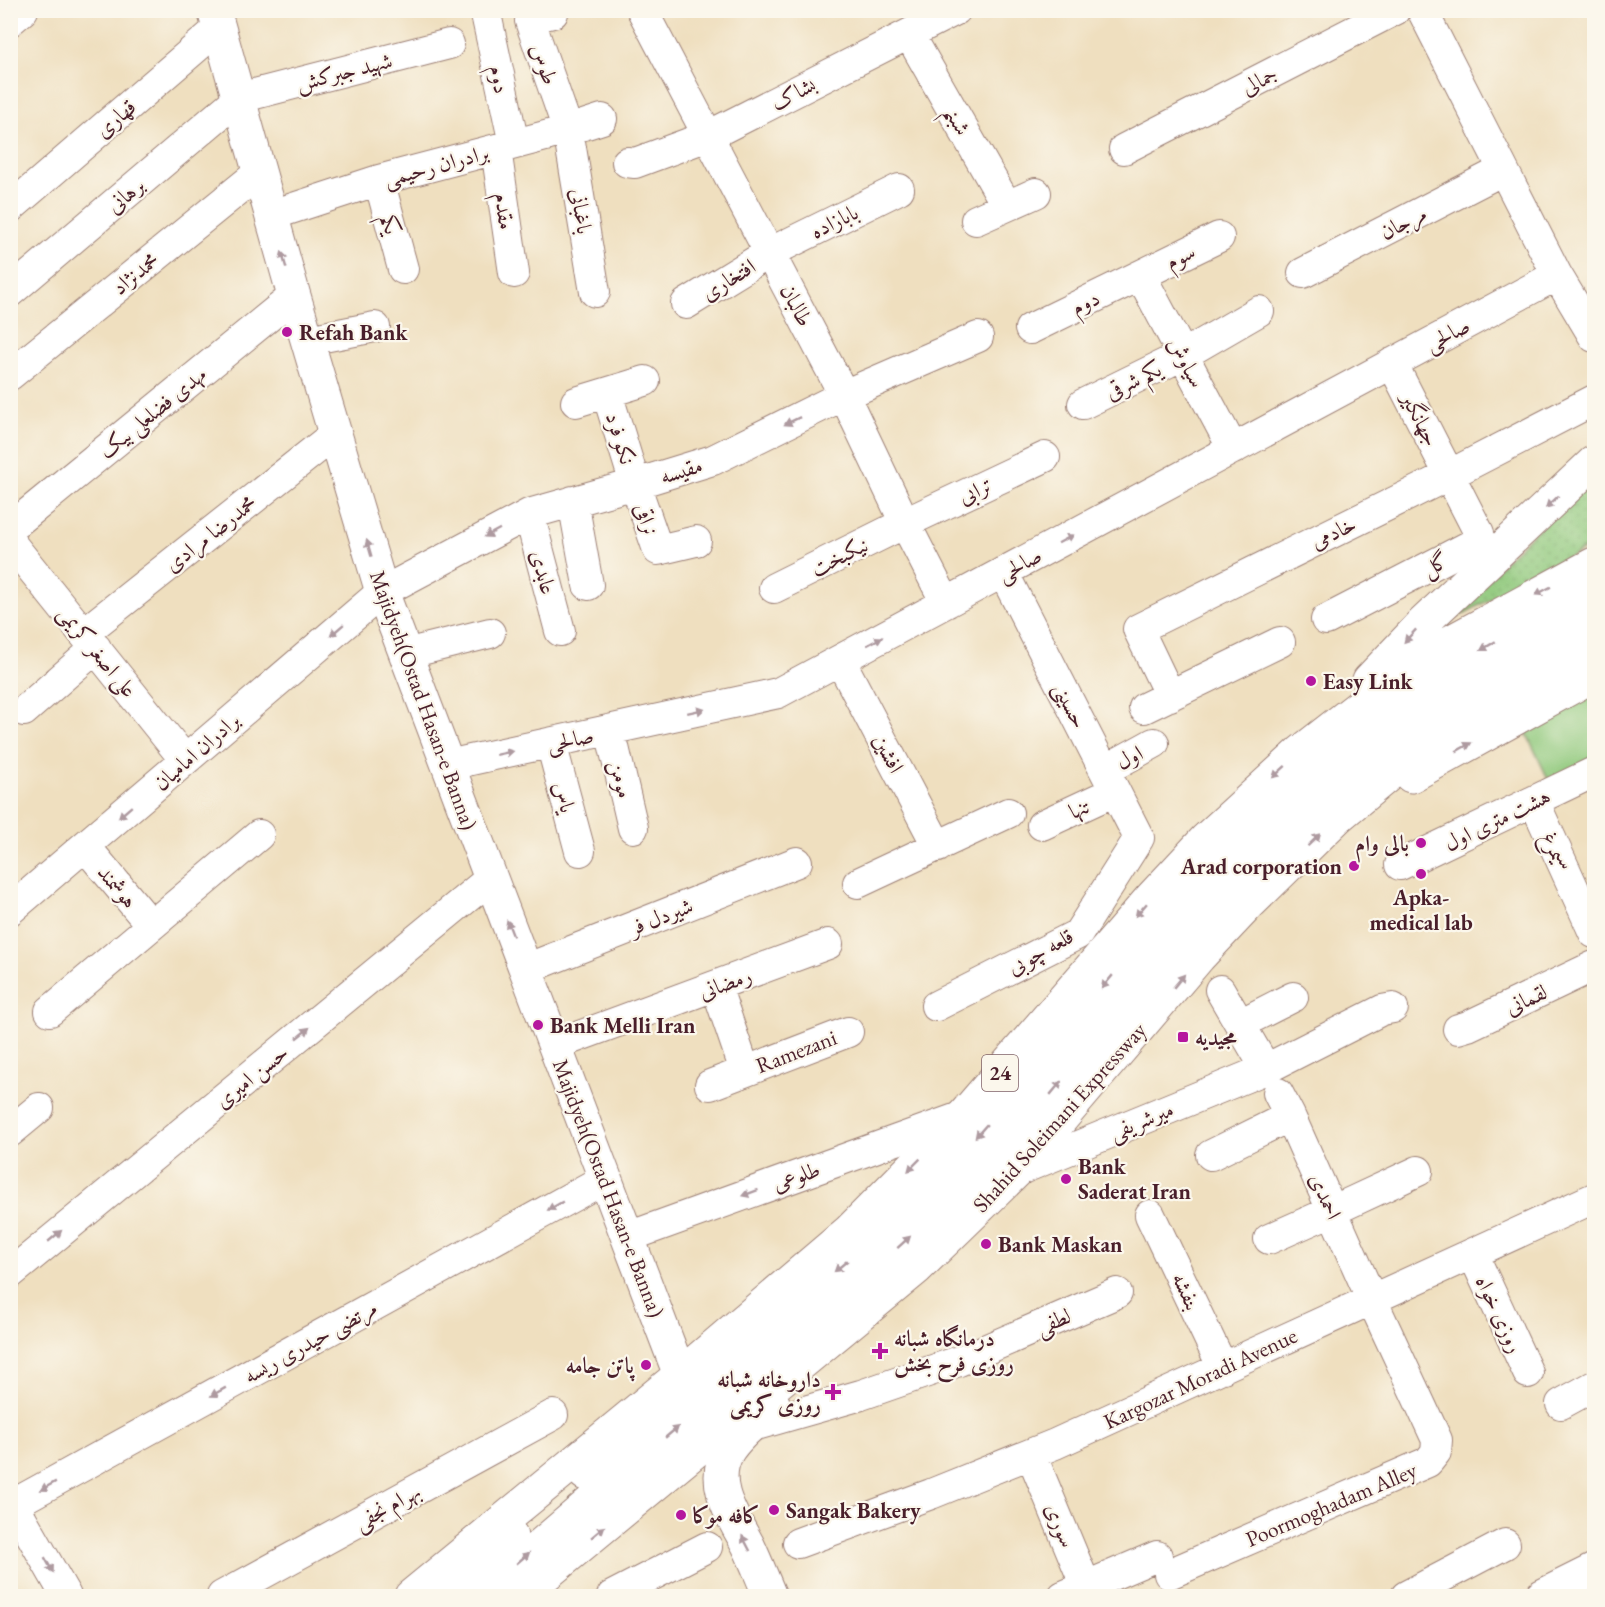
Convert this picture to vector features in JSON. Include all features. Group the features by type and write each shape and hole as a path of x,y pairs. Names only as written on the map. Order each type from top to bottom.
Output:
{"main road":[{"name":"Majidyeh(Ostad Hasan-e Banna)","path":"217,19 294,296 382,592 680,1375"},
{"path":"1302,750 1423,623 1594,462"},
{"name":"24","path":"411,1596 680,1375 849,1231 963,1116 1150,899 1205,840 1302,750 1439,648 1594,564"},
{"name":"Shahid Soleimani Expressway","path":"520,1596 917,1268 1017,1171 1199,957 1249,904 1339,816 1460,718 1502,691 1594,640"},
{"path":"1339,816 1588,680"},
{"path":"770,1596 724,1496 721,1482 722,1469 728,1452 737,1438 809,1374 917,1268"},
{"path":"1542,1596 1594,1570"}],"street":[{"path":"10,21 23,10"},
{"name":"طالبان","path":"642,10 844,395 946,603"},
{"name":"بشاک","path":"627,162 635,163 708,136 956,10"},
{"name":"جمالی","path":"1124,149 1395,10"},
{"path":"1422,10 1557,275 1594,337"},
{"name":"طوس","path":"553,13 532,18 530,21 568,130"},
{"name":"دوم","path":"486,14 505,147"},
{"name":"قهاری","path":"10,208 217,19"},
{"name":"شبنم","path":"909,34 1007,206"},
{"name":"شهید جبرکش","path":"239,98 449,44"},
{"name":"برهانی","path":"10,292 239,98"},
{"name":"برادران رحیمی","path":"272,215 379,180 602,119"},
{"name":"باغبانی","path":"568,130 595,292"},
{"name":"مقدم","path":"505,147 514,273"},
{"name":"مرجان","path":"1303,273 1503,170"},
{"name":"محمدنژاد","path":"10,375 260,172"},
{"name":"یکم","path":"379,180 403,269"},
{"name":"بابازاده","path":"769,253 899,189"},
{"path":"976,220 1036,193"},
{"name":"سوم","path":"1141,276 1219,237"},
{"name":"افتخاری","path":"686,304 769,253"},
{"name":"صالحی","path":"448,765 778,693 1557,275"},
{"name":"دوم","path":"1030,329 1141,276"},
{"name":"سیاوش","path":"1141,276 1233,449"},
{"name":"مهدی فضلعلی بیک","path":"12,543 294,296"},
{"name":"یکم شرقی","path":"1083,404 1183,355 1259,311"},
{"path":"308,340 375,327"},
{"name":"مقیسه","path":"382,592 529,514 713,460 844,395 978,337"},
{"name":"جهانگیر","path":"1392,363 1449,475"},
{"path":"576,402 645,381"},
{"name":"نکو فرد","path":"608,393 635,484"},
{"name":"خادمی","path":"1280,642 1157,702 1138,629 1449,475 1594,400"},
{"name":"محمدرضا مرادی","path":"24,711 90,641 335,434"},
{"name":"ترابی","path":"905,523 1044,457"},
{"name":"گل","path":"1326,620 1475,543 1479,533 1449,475"},
{"name":"نراقی","path":"635,484 658,550 696,541"},
{"path":"573,501 588,585"},
{"name":"عابدی","path":"529,514 560,631"},
{"name":"نیکبخت","path":"774,588 905,523"},
{"name":"علی اصغر کریمی","path":"12,543 185,760"},
{"name":"حسینی","path":"1003,572 1139,838"},
{"path":"437,1596 599,1462 769,1327 897,1218 958,1158 1158,923 1212,867 1289,794 1395,707 1475,654 1594,588"},
{"name":"برادران امامیان","path":"10,910 382,592"},
{"path":"479,1596 652,1448 853,1286 937,1212 1007,1143 1054,1091 1189,929 1229,884 1276,840 1385,748 1470,689 1594,618"},
{"path":"405,654 490,633"},
{"name":"افشین","path":"840,660 938,847"},
{"name":"مومن","path":"610,730 633,828"},
{"name":"یاس","path":"551,743 580,851"},
{"name":"اول","path":"1110,780 1154,743"},
{"name":"هشت متری اول","path":"1400,865 1594,772"},
{"name":"تنها","path":"1042,825 1110,780"},
{"name":"سیمرغ","path":"1534,801 1594,933"},
{"path":"858,883 1008,813"},
{"path":"50,1011 259,835"},
{"name":"قلعه چوبی","path":"936,1005 1078,934 1139,838"},
{"name":"هوشمند","path":"85,846 151,925"},
{"name":"شیردل فر","path":"526,969 797,862"},
{"name":"حسن امیری","path":"10,1274 491,878"},
{"name":"رمضانی","path":"555,1046 828,945"},
{"name":"لقمانی","path":"1458,1029 1594,966"},
{"name":"Ramezani","path":"716,986 745,1071"},
{"name":"احمدی","path":"1220,990 1278,1093 1372,1300"},
{"path":"1240,1024 1293,996"},
{"path":"1211,1155 1278,1093 1382,1010 1393,1008"},
{"name":"Ramezani","path":"710,1085 848,1032"},
{"name":"میرشریفی","path":"1017,1171 1278,1093"},
{"path":"10,1132 39,1108"},
{"name":"طلوعی","path":"628,1237 963,1116"},
{"path":"1269,1239 1418,1171"},
{"name":"مرتضی حیدری ریسه","path":"12,1503 606,1178"},
{"name":"Kargozar Moradi Avenue","path":"798,1543 1031,1454 1594,1200"},
{"name":"بنفشه","path":"1150,1215 1223,1368"},
{"name":"روزی خواه","path":"1473,1254 1528,1373"},
{"name":"لطفی","path":"749,1427 861,1395 959,1361 1117,1293"},
{"name":"Poormoghadam Alley","path":"1080,1593 1163,1565 1428,1462 1436,1452 1437,1440 1372,1300"},
{"path":"1561,1404 1594,1386"},
{"name":"بهرام نجفی","path":"222,1596 553,1415"},
{"name":"سوری","path":"1031,1454 1080,1593"},
{"path":"12,1503 66,1596"},
{"path":"1406,1596 1505,1544"},
{"path":"612,1596 707,1547"}],"green space":[{"path":"1594,474 1594,544 1435,629"},
{"path":"1594,692 1594,761 1550,783 1524,728"}],"place":[{"name":"Refah Bank","path":"287,332"},
{"name":"Easy Link","path":"1311,681"},
{"name":"بالی وام","path":"1421,843"},
{"name":"Arad corporation","path":"1354,866"},
{"name":"Apka- medical lab","path":"1421,874"},
{"name":"Bank Melli Iran","path":"538,1025"},
{"name":"مجیدیه","path":"1183,1037"},
{"name":"Bank Saderat Iran","path":"1066,1179"},
{"name":"Bank Maskan","path":"986,1244"},
{"name":"درمانگاه شبانه روزی فرح بخش","path":"880,1351"},
{"name":"پاتن جامه","path":"646,1365"},
{"name":"داروخانه شبانه روزی کریمی","path":"833,1392"},
{"name":"Sangak Bakery","path":"774,1510"},
{"name":"کافه موکا","path":"681,1515"}]}
